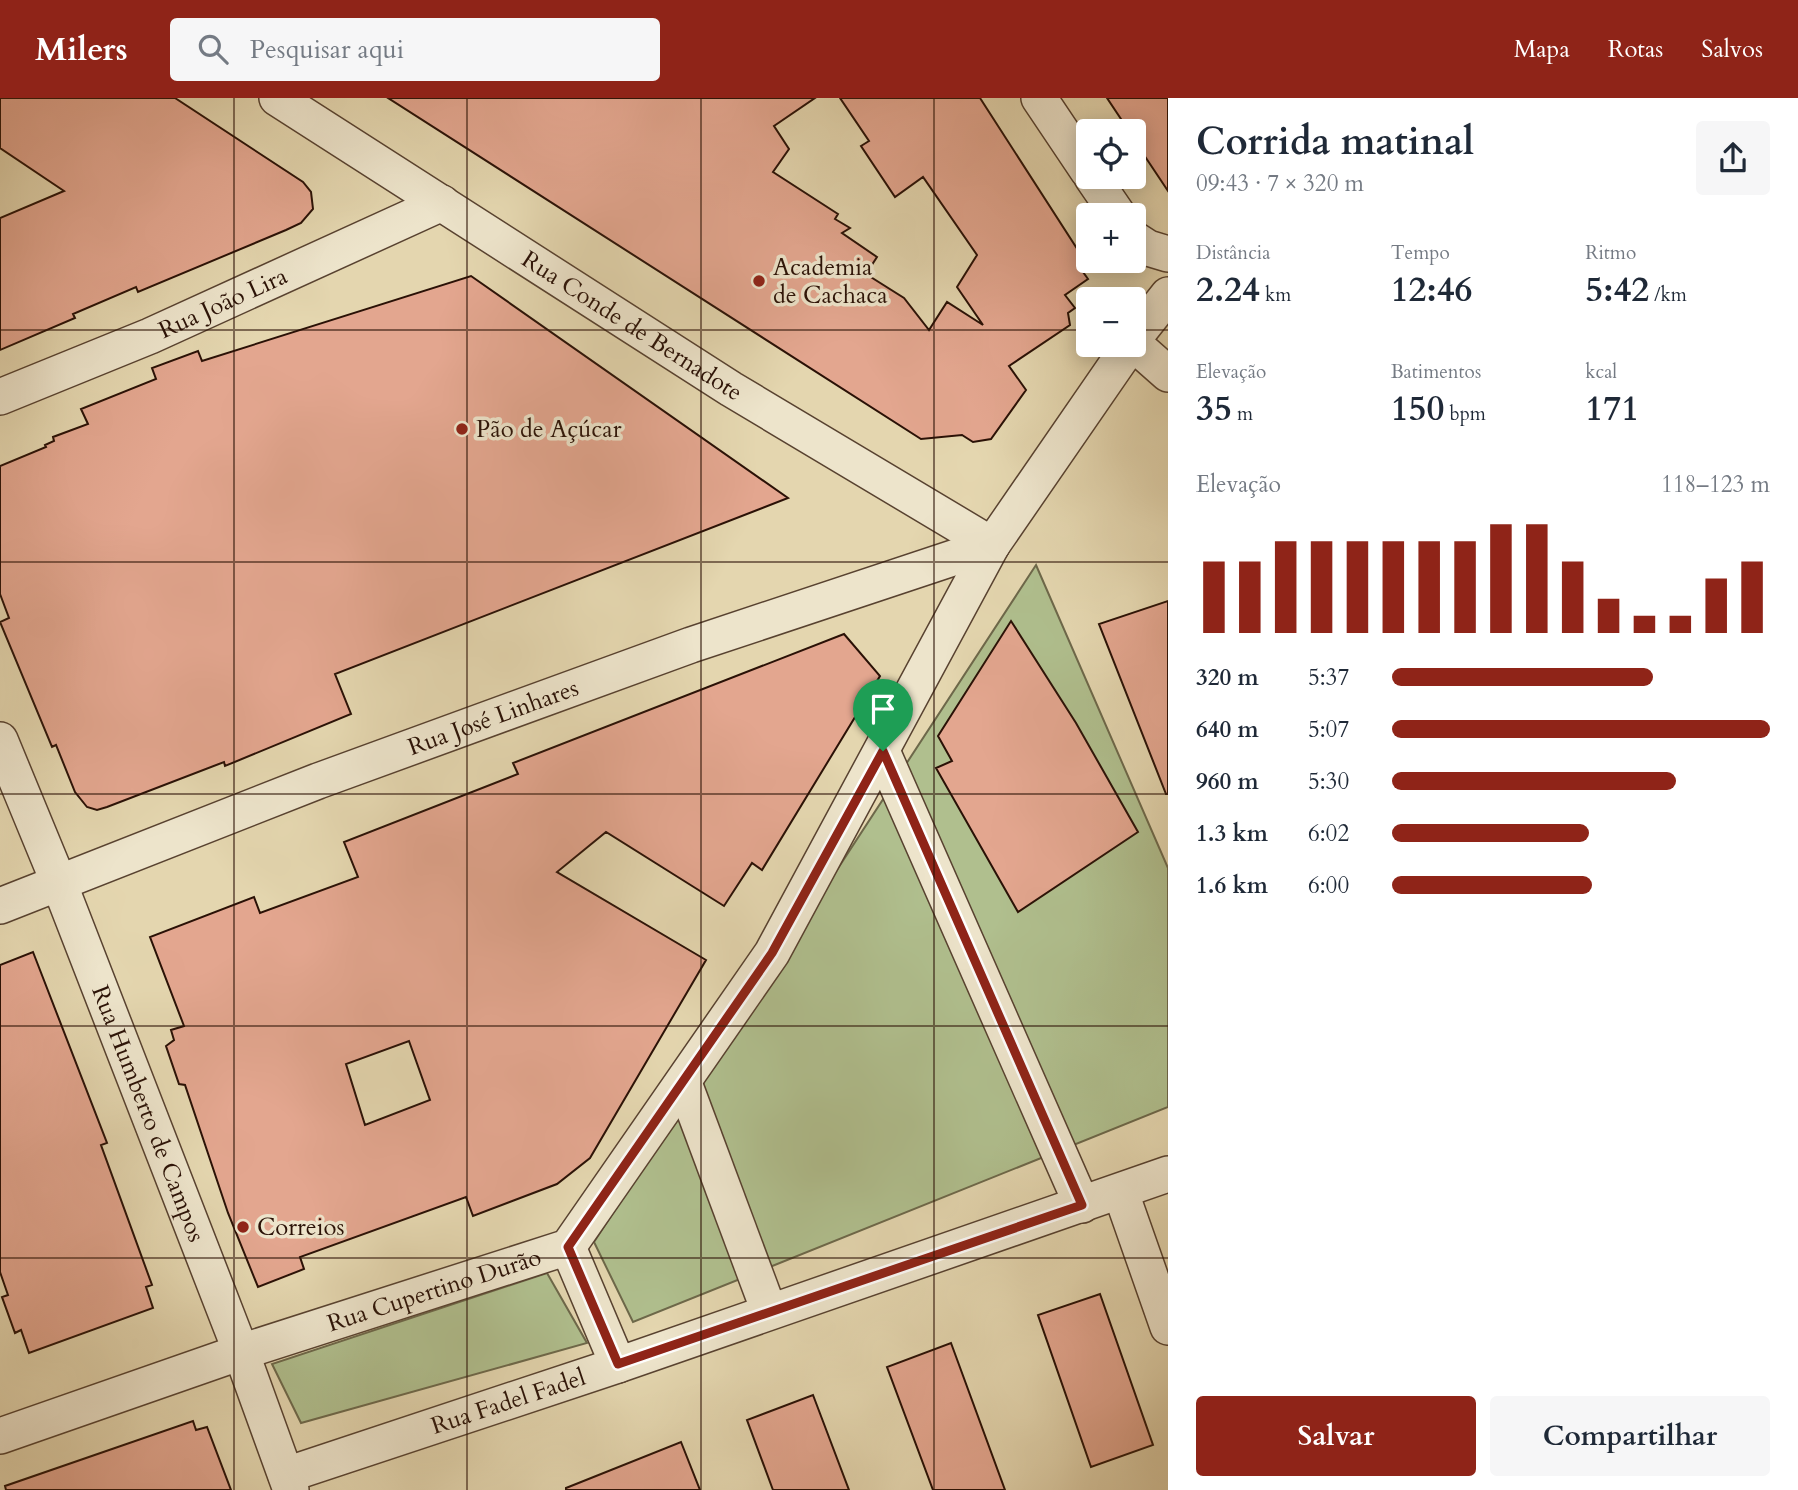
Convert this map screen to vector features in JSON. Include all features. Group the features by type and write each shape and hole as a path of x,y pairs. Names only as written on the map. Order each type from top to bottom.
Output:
{"street":[{"name":"Rua Conde de Bernadote","path":"276,98 730,390 992,545"},
{"path":"1039,98 1076,153"},
{"name":"Rua João Lira","path":"0,397 150,336 442,203"},
{"path":"1146,247 1168,254"},
{"name":"Rua Cupertino Durão","path":"1146,325 1168,295"},
{"path":"1146,354 1168,374"},
{"name":"Rua Cupertino Durão","path":"0,1436 241,1352 568,1247 772,953 992,545 1123,357"},
{"name":"Rua José Linhares","path":"0,906 318,781 691,645 992,545"},
{"name":"Rua Humberto de Campos","path":"0,740 59,883 241,1352 288,1483"},
{"path":"883,751 1082,1205"},
{"path":"684,1083 769,1311"},
{"name":"Rua Fadel Fadel","path":"288,1483 618,1364 1121,1193 1168,1174"},
{"path":"1121,1193 1168,1327"},
{"path":"568,1247 618,1364"}],"green space":[{"path":"1036,565 1168,868 1168,1107 633,1322 594,1242"},
{"path":"547,1273 587,1343 301,1423 272,1364"}],"building":[{"path":"0,98 175,98 303,182 311,192 313,209 301,223 286,230 138,292 136,287 73,314 75,318 0,350 0,218 64,191 0,148"},
{"path":"388,98 815,98 774,126 789,149 773,172 838,214 835,219 850,228 842,233 877,257 866,274 904,298 929,330 947,302 983,325 957,287 977,255 923,177 895,197 861,146 869,141 840,98 980,98 1076,247 1076,273 1084,273 1088,279 1065,295 1075,308 1068,313 1070,325 1009,366 1026,390 991,439 973,442 962,435 921,439"},
{"path":"1107,98 1168,98 1168,191 1146,158 1146,119 1121,119"},
{"path":"471,276 788,498 335,674 351,714 225,766 224,762 97,810 87,807 75,792 56,745 52,747 0,622 9,618 0,594 0,466 46,447 45,445 54,441 53,437 88,424 81,409 156,379 152,368 198,351 202,361"},
{"path":"1168,601 1168,794 1166,794 1099,624"},
{"path":"1011,621 1076,723 1138,832 1018,912 936,768 952,761 938,736"},
{"path":"844,634 880,676 762,870 752,863 724,906 606,832 557,872 706,960 590,1158 557,1184 473,1216 466,1197 300,1257 304,1269 258,1287 228,1213 185,1085 179,1084 166,1046 174,1040 171,1030 184,1026 150,937 254,897 260,913 358,877 344,842 518,774 513,763","holes":["409,1041 430,1100 365,1125 346,1064"]},
{"path":"33,952 107,1143 101,1145 152,1285 146,1287 153,1308 29,1353 21,1330 15,1333 2,1297 8,1295 0,1272 0,965"},
{"path":"1100,1294 1153,1445 1091,1467 1038,1315"},
{"path":"951,1343 1005,1490 933,1490 887,1367"},
{"path":"813,1395 849,1490 773,1490 747,1420"},
{"path":"193,1421 196,1430 207,1427 231,1490 6,1490 5,1486"},
{"path":"681,1442 700,1490 566,1490 566,1488"}],"place":[{"name":"Academia de Cachaca","path":"759,281"},
{"name":"Pão de Açúcar","path":"462,429"},
{"name":"Correios","path":"243,1227"}],"route":[{"path":"883,751 1082,1205 618,1364 568,1247 772,953 883,751"}]}
